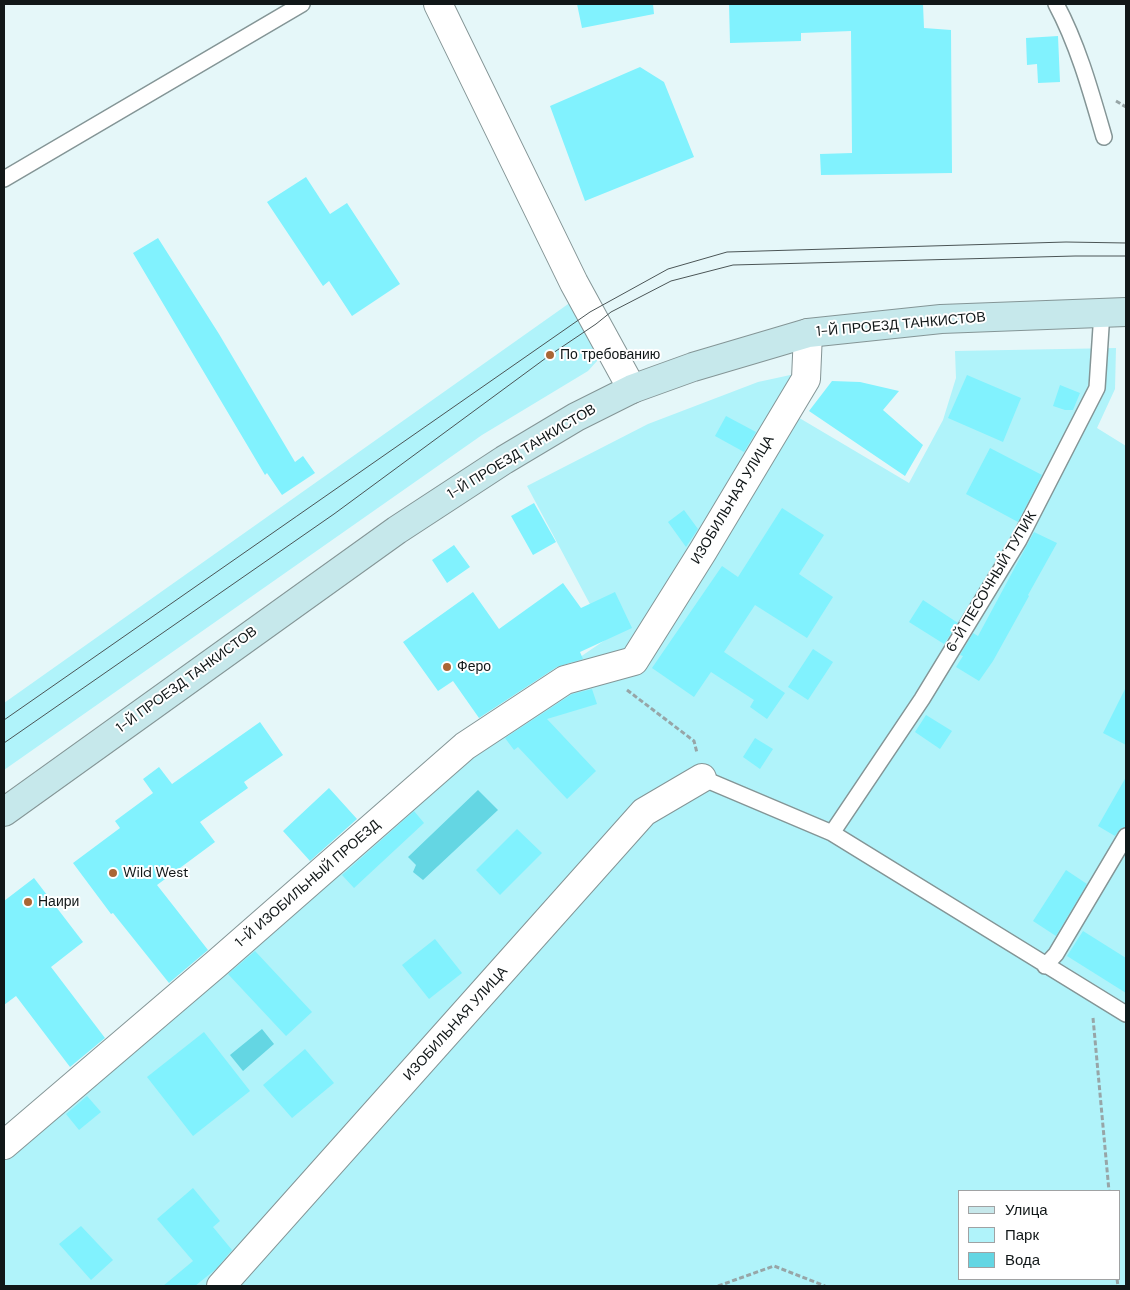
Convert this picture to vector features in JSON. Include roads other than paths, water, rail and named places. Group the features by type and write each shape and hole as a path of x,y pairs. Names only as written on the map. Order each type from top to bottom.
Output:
{"main road":[{"name":"1-Й ПРОЕЗД ТАНКИСТОВ","path":"4,812 397,530 504,460 576,417 632,389 693,367 808,333 940,319 1114,312"}],"street":[{"path":"438,4 574,284 632,389"},
{"name":"ИЗОБИЛЬНАЯ УЛИЦА","path":"623,664 703,551 806,379 808,333"},
{"name":"1-Й ИЗОБИЛЬНЫЙ ПРОЕЗД","path":"4,1145 216,964 464,746 565,680 623,664"},
{"name":"ИЗОБИЛЬНАЯ УЛИЦА","path":"221,1286 644,812 702,778"}],"lane":[{"path":"4,179 302,4"},
{"path":"1056,4 1066,22 1090,86 1104,137"},
{"name":"6-Й ПЕСОЧНЫЙ ТУПИК","path":"832,832 922,699 1024,531 1097,388 1114,312"},
{"path":"702,778 832,832 1126,1014"},
{"path":"1046,966 1056,954 1126,836"}],"water":[{"path":"478,790 498,810 423,880 413,872 416,865 408,857"},
{"path":"262,1029 274,1044 243,1071 230,1055"}],"tram line":[{"path":"4,720 590,312 668,269 727,252 1066,242 1126,243"},
{"path":"4,743 334,514 611,312 671,281 733,265 1126,256"}],"place":[{"name":"По требованию","path":"550,355"},
{"name":"Феро","path":"447,667"},
{"name":"Wild West","path":"113,873"},
{"name":"Наири","path":"28,902"}]}
